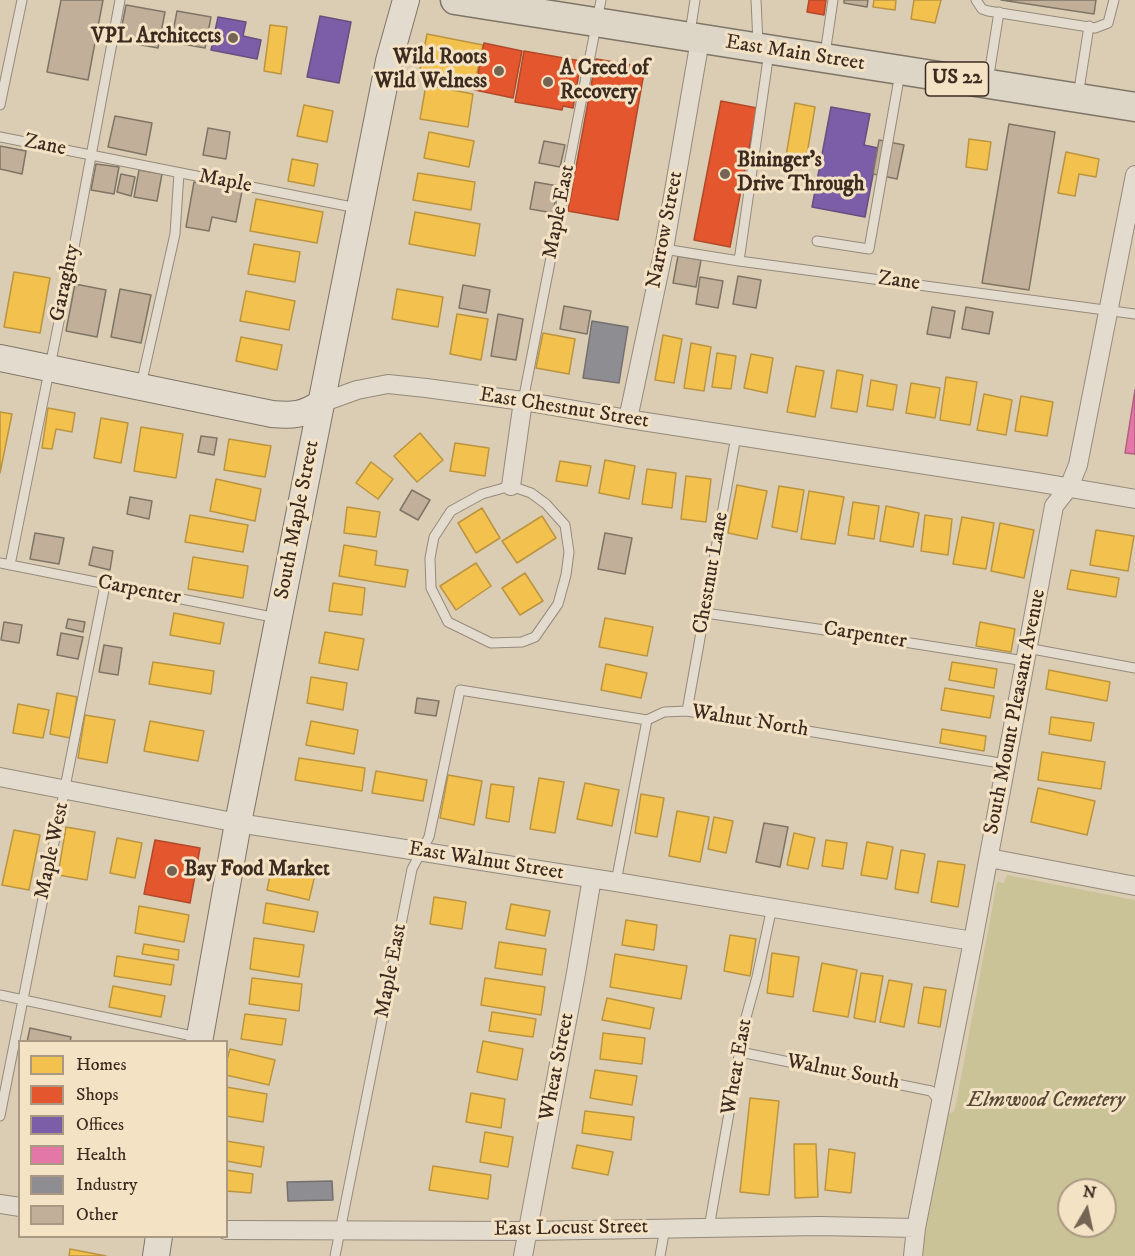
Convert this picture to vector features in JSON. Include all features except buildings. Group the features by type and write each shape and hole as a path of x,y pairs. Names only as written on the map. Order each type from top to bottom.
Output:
{"main road":[{"name":"East Main Street","path":"455,0 550,12 599,12 695,39 1135,107"}],"street":[{"name":"South Maple Street","path":"199,1039 238,823 389,61 406,0"},
{"name":"Narrow Street","path":"628,419 664,249 695,39"},
{"name":"South Mount Pleasant Avenue","path":"913,1256 916,1228 973,941 1054,506 1069,487 1078,465 1135,175"},
{"name":"East Chestnut Street","path":"0,358 272,414 292,416 357,390 388,384 523,401 1069,487 1135,500"},
{"path":"511,486 523,401"},
{"name":"East Walnut Street","path":"0,777 238,823 973,941"},
{"path":"988,858 1135,886"},
{"name":"Wheat Street","path":"523,1256 576,973 591,878"},
{"path":"0,1203 18,1207"},
{"name":"East Locust Street","path":"228,1230 527,1231 665,1227 869,1226 916,1228"},
{"path":"156,1256 159,1238"}],"lane":[{"path":"0,105 22,0"},
{"name":"Garaghty","path":"10,565 120,0"},
{"path":"695,39 696,0"},
{"path":"739,261 764,49 756,0"},
{"path":"824,58 833,0"},
{"path":"976,0 982,9 1099,27 1107,23 1114,0"},
{"name":"Maple East","path":"523,401 599,12"},
{"path":"987,84 999,12"},
{"path":"1078,98 1089,26"},
{"path":"817,241 868,249 900,70"},
{"name":"Zane","path":"0,137 91,155"},
{"name":"Maple","path":"91,155 360,209"},
{"path":"141,387 175,234 179,173"},
{"name":"Zane","path":"664,249 1135,315"},
{"name":"Chestnut Lane","path":"687,711 736,436"},
{"path":"511,486 531,493 546,504 565,525 569,552 566,575 558,604 535,637 522,642 490,643 448,622 431,588 430,558 434,537 451,511 482,494 511,486"},
{"name":"Carpenter","path":"0,563 279,618"},
{"name":"Maple West","path":"0,1116 105,585"},
{"name":"Carpenter","path":"705,613 853,634 1135,668"},
{"name":"Maple East","path":"335,1256 412,869 429,837 460,690"},
{"name":"Walnut North","path":"460,690 647,720 664,712 687,711 1005,764"},
{"path":"616,882 647,720"},
{"name":"Wheat East","path":"709,1228 745,1022 772,907"},
{"path":"0,996 199,1039"},
{"name":"Walnut South","path":"740,1052 931,1091 941,1103"},
{"path":"660,1256 665,1227"}],"green space":[{"name":"Elmwood Cemetery","path":"1007,875 1135,900 1135,1256 921,1256 948,1115 954,1111 957,1099 997,882 1004,883"}],"place":[{"name":"VPL Architects","path":"233,38"},
{"name":"Wild Roots Wild Welness","path":"499,71"},
{"name":"A Creed of Recovery","path":"548,82"},
{"name":"Bininger's Drive Through","path":"725,174"},
{"name":"Bay Food Market","path":"172,871"}]}
